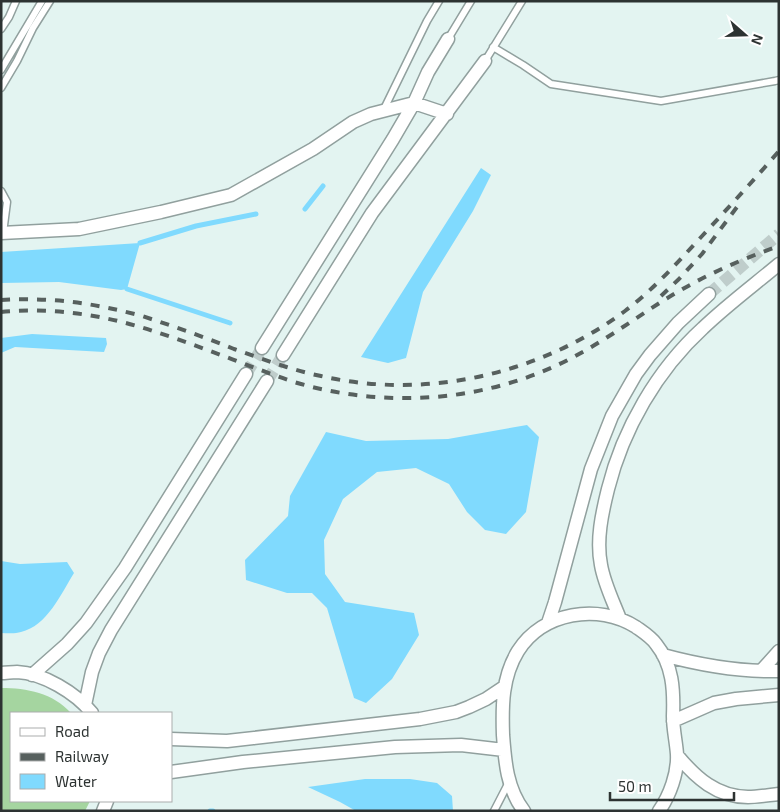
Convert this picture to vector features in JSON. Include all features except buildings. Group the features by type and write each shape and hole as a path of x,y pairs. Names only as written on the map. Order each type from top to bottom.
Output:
{"street":[{"path":"262,348 393,139 448,38"},
{"path":"283,355 372,212 484,61"},
{"path":"2,233 79,229 161,212 230,194 313,149 353,122 372,114 414,103 446,114"},
{"path":"620,618 601,565 600,539 604,505 625,438 649,394 680,352 702,328 779,264"},
{"path":"548,623 591,469 612,416 636,374 650,355 678,322 709,294"},
{"path":"32,675 67,644 92,615 125,568 246,374"},
{"path":"89,709 92,672 111,630 267,381"},
{"path":"524,811 509,782 504,750 502,716 504,687 508,671 518,650 535,632 548,623 565,617 597,613 620,618 650,637 663,655 668,666 674,693 673,721 677,755 672,783 659,811"},
{"path":"761,671 779,651"},
{"path":"663,655 717,667 761,671 779,670"},
{"path":"1,673 18,672 56,684 70,692 89,709"},
{"path":"172,739 227,741 420,719 456,712 469,707 504,687"},
{"path":"673,721 714,703 779,695"},
{"path":"172,772 243,762 439,744 504,750"},
{"path":"677,755 699,779 725,793 746,797 779,794"}],"lane":[{"path":"1,29 16,1"},
{"path":"1,70 42,1"},
{"path":"1,88 33,28 50,1"},
{"path":"382,111 439,1"},
{"path":"448,38 471,1"},
{"path":"484,61 522,1"},
{"path":"494,47 551,84 661,101 779,80"},
{"path":"1,191 7,202 2,233"},
{"path":"494,811 509,782"}],"green space":[{"path":"1,688 20,689 48,696 70,712 10,712 10,802 90,802 85,811 1,811"}],"water":[{"path":"481,168 491,175 473,211 423,292 406,358 388,363 361,357"},
{"path":"140,243 127,289 121,290 59,282 1,283 1,252"},
{"path":"32,334 106,338 107,344 104,352 15,347 1,353 1,338"},
{"path":"527,425 539,437 526,512 506,534 485,530 467,512 449,484 416,468 377,472 343,499 324,540 325,574 345,602 414,613 419,635 392,679 366,703 354,698 327,608 312,593 287,593 246,580 245,560 288,516 290,496 326,432 366,441 448,439"},
{"path":"1,561 20,564 67,562 74,573 46,616 30,629 19,633 1,633"},
{"path":"365,779 410,779 437,783 452,796 453,811 356,811 308,787"}],"waterway":[{"path":"305,209 323,186"},
{"path":"140,243 196,226 256,214"},
{"path":"127,289 230,323"}],"tunnel":[{"path":"709,294 779,234"},
{"path":"246,374 262,348"},
{"path":"267,381 283,355"}],"railway":[{"path":"1,300 55,300 124,311 310,374 360,383 400,385 440,383 480,377 556,352 592,333 625,311 646,294 675,265 779,151"},
{"path":"661,296 702,254 737,207"},
{"path":"1,312 59,312 135,325 290,381 336,392 390,398 445,396 497,387 547,370 592,347 693,283 754,255 779,246"}]}
